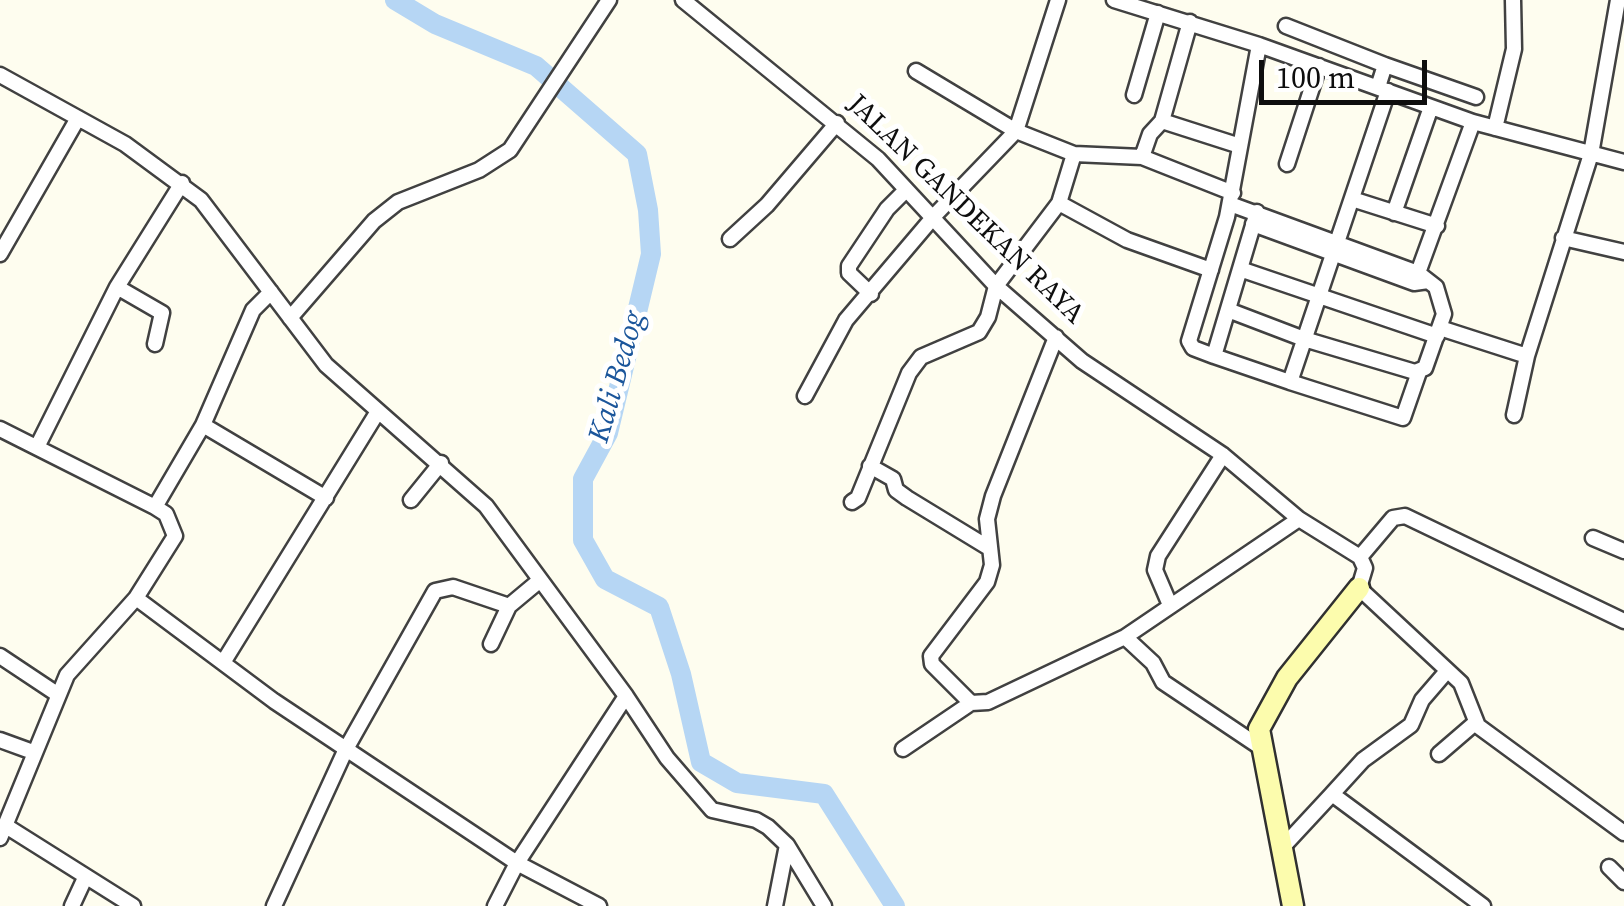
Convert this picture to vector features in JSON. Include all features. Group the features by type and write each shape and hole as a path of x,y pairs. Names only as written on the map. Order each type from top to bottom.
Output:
{"street":[{"path":"290,318 374,221 410,196 501,158 541,105 609,0"},
{"name":"JALAN GANDEKAN RAYA","path":"682,0 836,123 1056,337 1120,390 1223,455 1304,522 1360,557"},
{"path":"805,396 846,320 934,216 1016,131 1058,0"},
{"path":"1114,0 1260,45 1473,122 1624,162"},
{"path":"1495,128 1514,49 1513,0"},
{"path":"1514,416 1527,356 1591,154 1618,0"},
{"path":"1134,95 1158,13"},
{"path":"1142,158 1150,134 1162,121 1190,22"},
{"path":"1286,26 1476,97"},
{"path":"1260,45 1232,198 1189,341 1195,349 1214,356 1403,418 1415,371"},
{"path":"1290,382 1352,198 1383,89 1384,65"},
{"path":"1287,164 1319,66"},
{"path":"916,71 1016,131 1074,154 1142,158 1232,198 1255,218 1420,279 1436,287 1444,310 1425,368 1415,371 1304,339 1228,310"},
{"path":"0,75 78,118 182,183 201,200 326,365 486,506 626,696 666,758 712,810 756,820 787,846 824,906"},
{"path":"1394,213 1431,108"},
{"path":"0,254 7,227 78,118"},
{"path":"1162,121 1240,146"},
{"path":"1420,279 1473,122"},
{"path":"730,238 768,205 836,123"},
{"path":"852,502 909,372 921,357 979,332 1001,280 1059,203 1074,154"},
{"path":"37,447 118,287 182,183"},
{"path":"871,294 850,274 849,266 887,209 906,190"},
{"path":"1352,198 1437,226"},
{"path":"1059,203 1126,240 1212,270"},
{"path":"1214,356 1255,218"},
{"path":"1563,238 1624,252"},
{"path":"1240,269 1527,356"},
{"path":"118,287 162,313 155,344"},
{"path":"155,507 203,424 253,310 271,292"},
{"path":"971,703 932,664 931,656 986,582 992,565 988,520 993,496 1056,337"},
{"path":"224,661 377,413"},
{"path":"203,424 326,498"},
{"path":"0,429 155,507 166,514 175,536 136,598 66,675 3,832 133,906"},
{"path":"1170,605 1155,570 1158,556 1223,455"},
{"path":"411,500 441,463"},
{"path":"870,466 893,479 896,490 907,498 989,548"},
{"path":"1293,906 1279,851 1259,729 1268,706 1359,588 1365,568 1360,557 1388,523 1406,516 1624,621"},
{"path":"904,750 971,703 988,702 1125,636 1304,522"},
{"path":"1593,538 1624,551"},
{"path":"490,644 509,606 539,582"},
{"path":"274,906 346,749 435,591 453,587 509,606"},
{"path":"1359,588 1466,691 1476,723 1624,833"},
{"path":"136,598 346,749 517,862 600,906"},
{"path":"1125,636 1153,663 1163,682 1260,747"},
{"path":"0,656 57,694"},
{"path":"1279,851 1362,760 1412,725 1422,700 1447,670"},
{"path":"496,906 517,862 626,696"},
{"path":"1440,754 1476,723"},
{"path":"0,740 33,752"},
{"path":"1332,794 1483,906"},
{"path":"775,906 787,846"},
{"path":"1609,867 1624,882"},
{"path":"72,906 85,878"}],"waterway":[{"name":"Kali Bedog","path":"395,0 435,24 536,66 637,154 648,210 651,254 608,433 583,479 583,540 605,579 659,607 681,674 701,762 737,783 824,794 895,906"}]}
